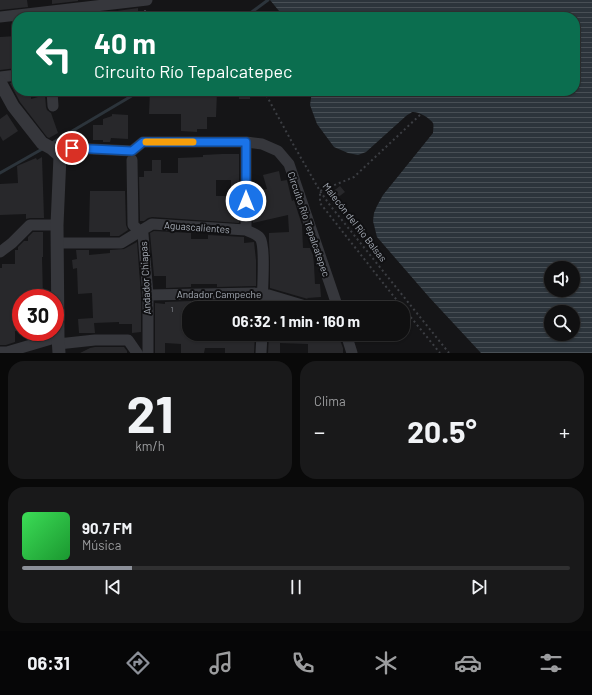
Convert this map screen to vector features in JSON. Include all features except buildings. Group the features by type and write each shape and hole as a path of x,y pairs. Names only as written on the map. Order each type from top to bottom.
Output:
{"street":[{"path":"43,12 147,0"},
{"path":"0,17 12,16"},
{"path":"12,79 1,85 13,106 51,149 57,225 58,345"},
{"path":"52,96 53,106"},
{"name":"Circuito Río Tepalcatepec","path":"51,149 72,148 132,151 143,142 246,142 262,144 278,151 289,164 336,301"},
{"path":"246,142 246,230 259,237 262,244 262,301"},
{"name":"Andador Chiapas","path":"132,160 133,225 143,234 148,295 148,353"},
{"path":"0,252 30,226 39,224 57,225"},
{"name":"Aguascalientes","path":"57,242 121,243 152,224 246,230"},
{"name":"Andador Campeche","path":"148,295 262,293 289,301"},
{"path":"0,352 95,340 128,340 137,353"},
{"path":"261,353 262,341"},
{"path":"348,341 352,353"}],"path":[{"name":"Malecón del Río Balsas","path":"267,96 320,191 449,353"},
{"path":"420,115 354,177 320,191 320,203 440,353"}],"shaded area":[{"path":"270,0 592,0 592,353 481,353 429,297 377,237 373,221 377,206 383,195 433,133 433,123 429,119 424,115 412,112 366,152 358,155 348,153 334,147 317,124 310,105 311,96 580,96 580,12 280,12"}],"waterway":[{"path":"252,12 268,0"},
{"path":"52,143 132,96"},
{"path":"0,173 44,148"}],"slow traffic":[{"path":"146,142 193,142"}],"route":[{"path":"72,148 132,151 143,142 246,142 246,201"}]}
